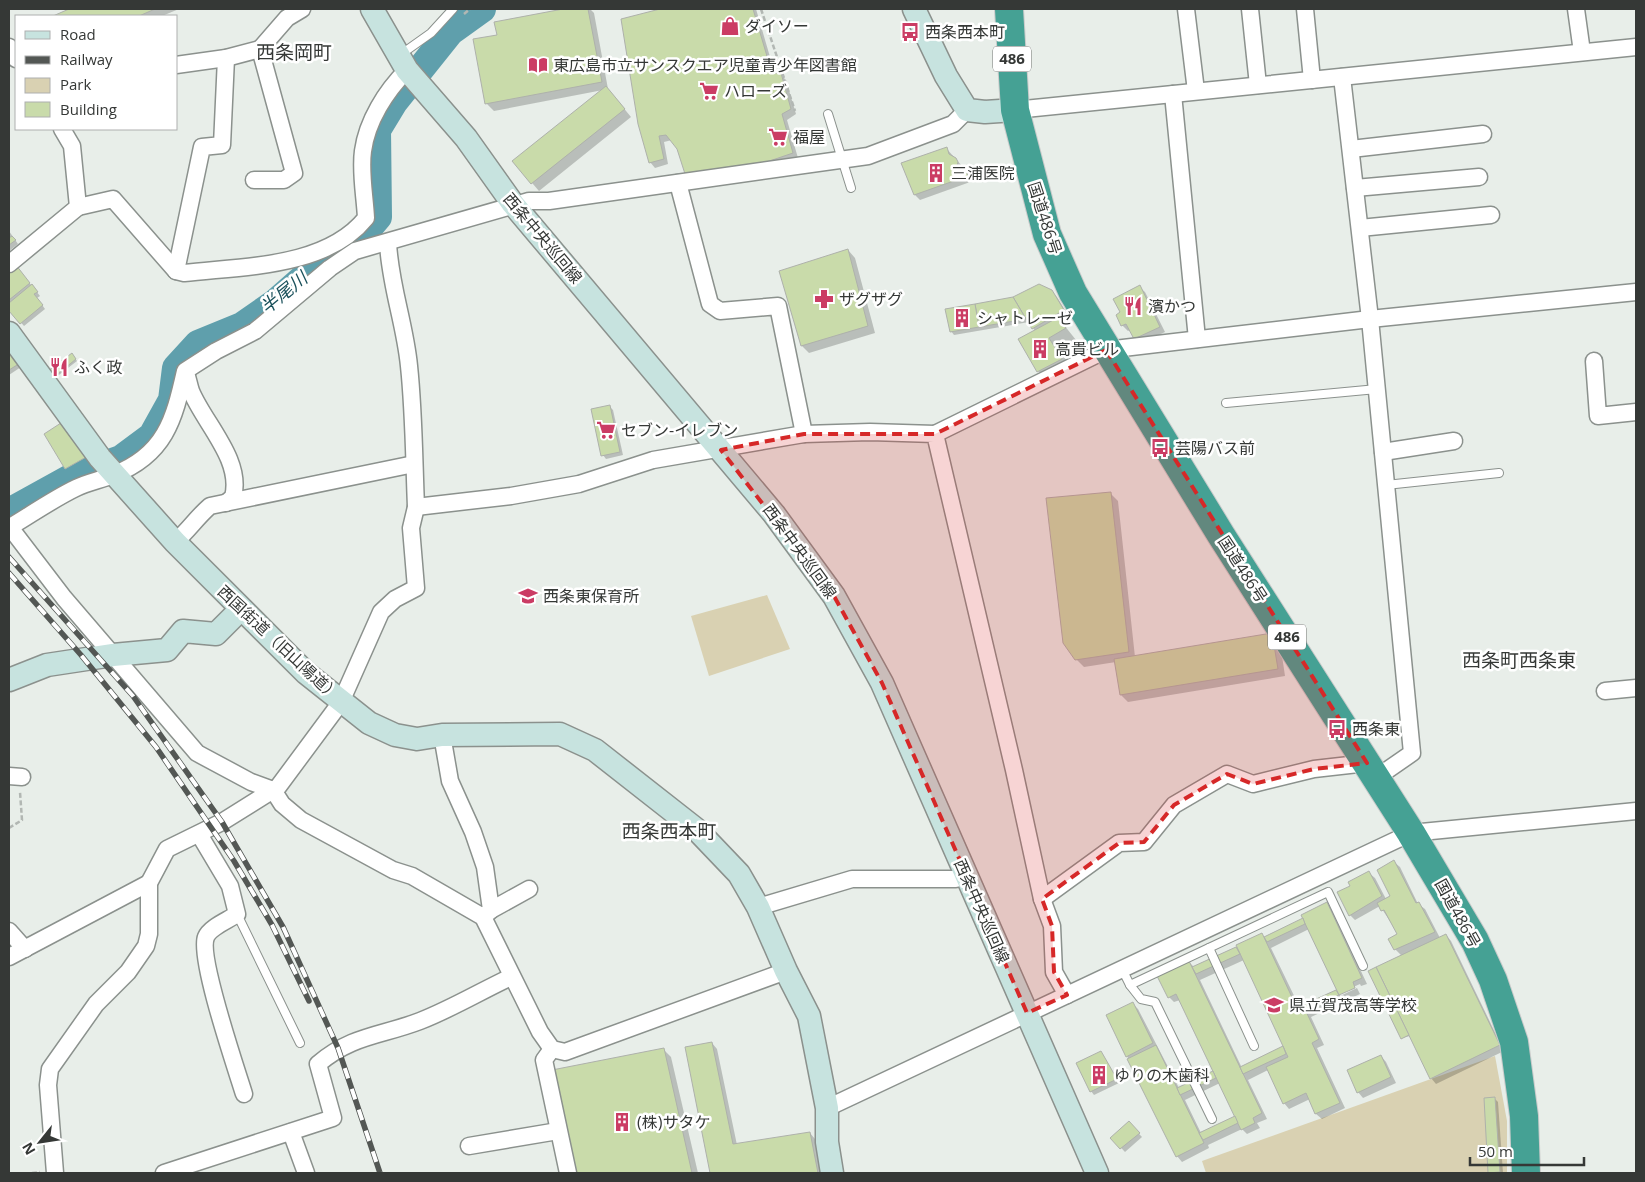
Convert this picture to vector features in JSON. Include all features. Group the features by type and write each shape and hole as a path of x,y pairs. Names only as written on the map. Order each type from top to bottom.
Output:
{"highway":[{"name":"国道486号","path":"1010,9 1015,110 1047,234 1073,293 1106,350 1221,535 1372,770 1475,941 1493,980 1514,1042 1524,1116 1526,1173"}],"street":[{"path":"178,64 226,58 260,49 287,18 302,9"},
{"name":"西条中央巡回線","path":"372,9 403,63 424,91 466,138 514,204 774,514 834,596 882,683 965,876 1097,1173"},
{"path":"914,9 946,76 967,110"},
{"path":"1186,9 1196,91"},
{"path":"1250,9 1258,85"},
{"path":"1305,9 1312,80"},
{"path":"1576,9 1582,52"},
{"path":"967,110 985,112 1015,110 1636,47"},
{"path":"254,180 284,180 294,173 260,49"},
{"path":"176,271 202,147 222,145 226,58"},
{"path":"9,264 78,207 113,199 176,271 184,273 265,264 316,254 355,231 366,218 363,152 370,125 395,82 403,63"},
{"path":"1042,899 1119,843 1144,842 1174,805 1227,774 1253,784 1314,769 1372,770 1412,753 1370,319 1342,76"},
{"path":"1173,94 1197,339"},
{"path":"487,913 412,876 393,870 301,820 282,804 273,790 251,782 197,753 64,598 9,527 76,488 114,475 146,456 167,431 179,401 185,370 216,351 255,331 327,270 355,251 514,204 868,156 953,124 967,110"},
{"path":"63,130 72,146 78,207"},
{"path":"1350,149 1484,134"},
{"path":"1355,188 1478,177"},
{"path":"678,182 710,304 720,311 778,306 804,434"},
{"path":"1360,228 1491,215"},
{"path":"54,1173 48,1085 50,1069 96,1004 128,972 146,946 150,934 150,883 167,849 199,834 278,787 341,702 381,612 395,599 416,588 412,528 416,507 409,366 400,314 389,268 388,242"},
{"path":"316,254 327,270"},
{"path":"416,507 511,496 579,484 653,460 721,450 804,434 870,432 935,434 1106,350 1370,319 1636,292"},
{"name":"西国街道（旧山陽道）","path":"9,333 100,458 175,542 306,673 369,724 395,735 417,739 442,735 560,734 595,750 697,830 739,874 758,907 786,971 809,1016 827,1108 827,1142 832,1173"},
{"path":"1594,361 1598,416 1636,412"},
{"path":"185,370 192,392 225,450 234,479 233,497 226,503"},
{"path":"935,434 1014,770 1042,899 1052,926 1054,972 1067,995"},
{"path":"1383,452 1454,441"},
{"path":"175,542 190,529 197,517 210,506 414,464"},
{"path":"9,680 47,665 113,655 167,650 183,631 216,634 241,609"},
{"path":"1604,691 1636,688"},
{"path":"442,735 450,781 473,832 485,867 487,913 511,977 540,1032 552,1049 565,1052 786,971"},
{"path":"827,1108 1411,833 1636,811"},
{"path":"199,834 230,886 237,914 209,933 205,939 207,963 244,1094"},
{"path":"758,907 852,879 956,879 965,876"},
{"path":"9,957 150,883"},
{"path":"487,913 529,889"},
{"path":"9,932 25,948"},
{"path":"164,1173 333,1118 318,1064 333,1051 353,1041 420,1021 511,977"},
{"path":"552,1049 544,1060 568,1173"},
{"path":"469,1146 558,1131"},
{"path":"291,1132 306,1173"}],"lane":[{"path":"403,63 453,9"},
{"path":"828,114 851,188"},
{"path":"1226,403 1377,389"},
{"path":"1386,485 1499,473"},
{"path":"1130,985 1328,892 1363,966"},
{"path":"237,914 300,1043"},
{"path":"1208,948 1254,1046"},
{"path":"1122,969 1130,985 1141,999 1155,1002 1212,1119"}],"path":[{"path":"761,9 795,111"},
{"path":"9,828 22,820 17,777"},
{"path":"32,1173 41,1173"}],"highlighted area":[{"path":"1106,350 1367,763 1314,769 1253,784 1227,774 1174,805 1144,842 1119,843 1042,899 1052,926 1054,972 1067,995 1027,1013 882,683 834,596 721,450 804,434 935,434"}],"green space":[{"path":"767,595 790,649 709,676 691,616"},
{"path":"1495,1056 1507,1121 1507,1173 1206,1173 1202,1161"}],"building":[{"path":"69,9 155,9 141,15 55,15"},
{"path":"563,9 588,9 602,82 485,104 473,39 497,35 494,22"},
{"name":"ハローズ","path":"660,9 753,9 772,73 781,73 791,109 782,114 793,153 746,169 686,177 677,149 666,135 659,136 664,159 649,163 638,124 621,19"},
{"path":"606,86 625,109 531,184 512,161"},
{"name":"三浦医院","path":"947,147 949,154 956,158 958,162 956,170 965,168 968,176 914,195 901,163"},
{"path":"12,236 16,240 9,245 9,238"},
{"name":"ザグザグ","path":"848,249 868,326 801,346 779,271"},
{"path":"16,265 30,283 9,300 9,270"},
{"path":"32,284 38,292 34,294 43,305 20,324 9,311 9,303"},
{"path":"1039,284 1052,290 1064,310 1032,329 1013,297"},
{"name":"濱かつ","path":"1140,285 1160,327 1134,339 1126,324 1121,326 1116,315 1120,312 1113,299"},
{"path":"1013,297 1026,319 979,327 975,304"},
{"name":"シャトレーゼ","path":"975,304 979,327 950,332 945,309"},
{"name":"高貴ビル","path":"1059,317 1066,328 1049,338 1062,359 1037,372 1018,339"},
{"path":"9,347 22,362 9,370"},
{"path":"72,353 76,359 53,378 48,371"},
{"name":"セブン-イレブン","path":"610,405 620,452 601,456 591,409"},
{"path":"64,421 88,456 65,469 44,434"},
{"path":"1111,492 1129,652 1075,660 1063,643 1046,498"},
{"path":"1272,633 1278,669 1120,695 1114,659"},
{"path":"1394,860 1416,903 1419,902 1435,932 1394,950 1388,939 1397,934 1384,910 1381,911 1377,903 1390,896 1377,870"},
{"path":"1369,871 1382,896 1349,916 1337,892 1350,886 1348,882"},
{"path":"1327,902 1362,978 1353,982 1355,988 1339,995 1301,915"},
{"path":"1303,918 1305,924 1267,942 1264,937"},
{"path":"1262,933 1297,1008 1303,1005 1319,1039 1312,1043 1340,1103 1315,1114 1306,1093 1283,1104 1266,1067 1288,1057 1236,945"},
{"path":"1446,934 1500,1045 1430,1079 1376,967"},
{"path":"1236,947 1240,954 1196,974 1192,967"},
{"path":"1189,961 1262,1113 1253,1118 1255,1123 1241,1130 1176,994 1168,998 1157,976"},
{"path":"1376,967 1409,1035 1401,1039 1368,971"},
{"path":"1336,990 1339,995 1306,1011 1303,1005"},
{"path":"1133,1002 1153,1043 1126,1057 1106,1015"},
{"path":"712,1042 733,1144 810,1132 818,1173 710,1173 685,1047"},
{"path":"1156,1045 1204,1143 1176,1157 1127,1059"},
{"path":"1283,1046 1286,1054 1243,1074 1240,1067"},
{"name":"(株)サタケ","path":"664,1048 692,1173 574,1173 552,1070"},
{"name":"ゆりの木歯科","path":"1101,1051 1117,1079 1090,1092 1076,1063"},
{"path":"1381,1055 1391,1077 1357,1093 1347,1070"},
{"path":"1213,1071 1216,1078 1180,1095 1177,1088"},
{"path":"1495,1097 1500,1172 1488,1173 1484,1098"},
{"path":"1235,1116 1238,1123 1203,1140 1199,1133"},
{"path":"1129,1121 1140,1133 1120,1149 1110,1138"}],"waterway":[{"name":"半尾川","path":"9,512 76,475 121,459 152,436 172,400 176,368 198,344 242,326 275,303 332,253 367,230 378,217 377,130 394,102 450,32 482,9"}],"railway":[{"path":"9,557 133,696 222,822 283,927 338,1048 380,1173"},
{"path":"9,573 81,655 156,747 234,861 272,925 309,1001"}],"place":[{"name":"ダイソー","path":"730,26"},
{"name":"西条西本町","path":"910,32"},
{"name":"東広島市立サンスクエア児童青少年図書館","path":"538,65"},
{"name":"ハローズ","path":"709,91"},
{"name":"福屋","path":"778,137"},
{"name":"三浦医院","path":"936,173"},
{"name":"ザグザグ","path":"824,299"},
{"name":"濱かつ","path":"1133,306"},
{"name":"シャトレーゼ","path":"962,318"},
{"name":"高貴ビル","path":"1040,349"},
{"name":"ふく政","path":"59,367"},
{"name":"セブン-イレブン","path":"606,430"},
{"name":"芸陽バス前","path":"1160,448"},
{"name":"西条東保育所","path":"528,596"},
{"name":"西条東","path":"1337,729"},
{"name":"県立賀茂高等学校","path":"1274,1005"},
{"name":"ゆりの木歯科","path":"1099,1075"},
{"name":"(株)サタケ","path":"622,1122"}],"district":[{"name":"西条岡町","path":"294,52"},
{"name":"西条町西条東","path":"1519,660"},
{"name":"西条西本町","path":"669,831"}]}
